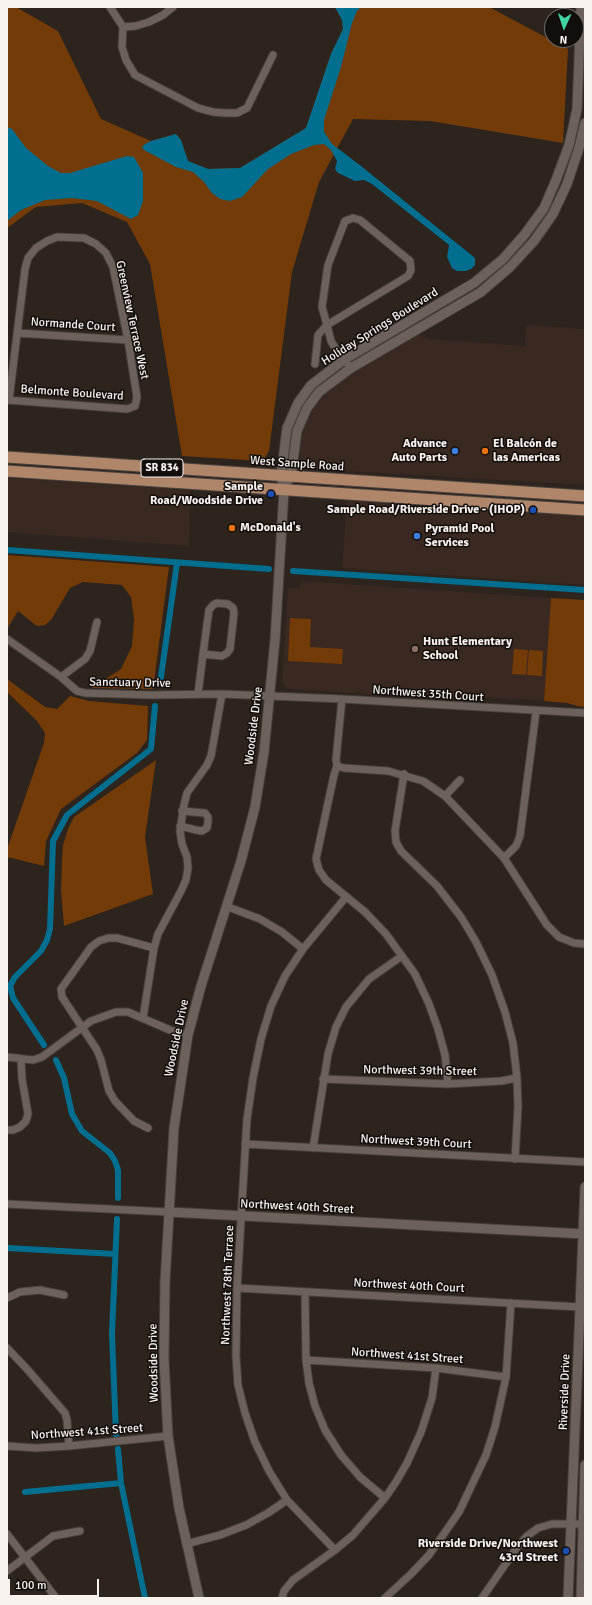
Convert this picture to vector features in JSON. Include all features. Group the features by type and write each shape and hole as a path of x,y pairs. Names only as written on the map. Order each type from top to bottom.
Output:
{"main road":[{"name":"West Sample Road","path":"7,457 585,496"},
{"path":"7,464 26,465 43,460"},
{"path":"131,480 142,473 168,474 175,469"},
{"name":"SR 834","path":"7,471 585,510"},
{"path":"487,504 498,499 541,501 551,494"},
{"path":"546,508 556,501 585,502"}],"street":[{"path":"110,7 123,27 122,47 126,60 135,75 198,108 213,112 237,112 247,108 273,55"},
{"path":"123,27 136,26 150,22 163,15 173,7"},
{"name":"Holiday Springs Boulevard","path":"286,476 287,428 298,403 311,384 344,360 474,283 503,259 525,234 544,208 569,145 577,109 581,7"},
{"name":"Holiday Springs Boulevard","path":"284,490 297,431 307,408 319,392 351,368 481,292 510,267 534,241 553,214 566,184 577,155 585,123"},
{"path":"315,364 318,335 327,325 408,276 411,270 410,262 360,220 353,218 345,221 328,266 322,307 327,325 331,340 351,368"},
{"name":"Greenview Terrace West","path":"8,400 25,269 28,258 36,248 47,241 57,237 73,237 84,238 96,244 106,253 113,267 128,340 137,397 135,406"},
{"path":"474,283 481,292"},
{"path":"410,320 416,330"},
{"name":"Normande Court","path":"16,333 128,340"},
{"name":"Belmonte Boulevard","path":"8,400 127,409 135,406"},
{"name":"Woodside Drive","path":"199,1598 179,1508 168,1436 164,1358 165,1282 174,1125 188,1035 201,986 228,907 255,807 264,752 270,696 284,490"},
{"path":"198,694 203,654 209,610 212,605 218,603 228,604 233,608 234,613 230,649 228,653 222,656 203,654"},
{"path":"61,677 85,658 90,650 97,622"},
{"name":"Sanctuary Drive","path":"7,639 61,677 77,691 85,693 151,695 222,694 270,696"},
{"path":"143,1018 154,948 158,934 186,880 188,868 187,857 182,844 180,826 182,811 187,792 207,765 211,756 222,694"},
{"name":"Northwest 35th Court","path":"270,696 585,714"},
{"path":"342,699 336,760 337,766 316,859 319,870 326,880 365,912 386,934 415,974 429,1004 445,1055 448,1084"},
{"path":"504,858 516,846 520,836 536,712"},
{"path":"337,766 404,774 423,781 445,796 504,858 547,925 559,937 574,943 585,944"},
{"path":"404,774 395,831 396,842 402,851 437,886 461,917 476,942 492,976 505,1012 512,1043 517,1078 518,1108 515,1158"},
{"path":"445,796 460,780"},
{"path":"180,826 202,830 207,828 208,822 208,817 205,813 199,811 182,811"},
{"name":"Northwest 78th Terrace","path":"335,1550 287,1500 265,1464 255,1442 238,1386 236,1356 237,1288 245,1144 253,1078 261,1039 271,1006 284,976 346,897"},
{"path":"228,907 260,919 282,932 304,949"},
{"path":"148,1128 134,1121 114,1101 109,1091 101,1060 62,997 61,989 92,947 99,941 112,938 154,948"},
{"path":"314,1148 323,1079 328,1054 336,1027 346,1007 368,979 402,956"},
{"path":"7,1057 21,1060 32,1060 42,1057 91,1021 116,1012 128,1012 170,1030 188,1035"},
{"path":"7,1130 13,1130 20,1127 26,1121 28,1114 22,1080 21,1060"},
{"name":"Northwest 39th Street","path":"323,1079 448,1084 501,1081 517,1078"},
{"name":"Northwest 39th Court","path":"245,1144 585,1162"},
{"name":"Riverside Drive","path":"568,1598 585,1186"},
{"name":"Northwest 40th Street","path":"7,1204 584,1234"},
{"name":"Northwest 40th Court","path":"237,1288 580,1307"},
{"path":"7,1298 20,1292 40,1290 64,1296"},
{"path":"305,1292 306,1360 309,1383 325,1430 341,1455 360,1478 385,1498"},
{"path":"385,1598 429,1555 459,1512 486,1456 495,1427 506,1377 511,1303"},
{"path":"7,1348 65,1413 69,1446"},
{"name":"Northwest 41st Street","path":"306,1360 436,1368 506,1377"},
{"path":"282,1598 284,1590 293,1580 353,1535 385,1498 407,1463 421,1432 432,1398 436,1368"},
{"name":"Northwest 41st Street","path":"7,1446 36,1448 69,1446 168,1436"},
{"path":"581,1598 585,1465"},
{"path":"186,1544 220,1535 246,1525 268,1513 287,1500"},
{"path":"482,1598 518,1546 527,1536 538,1528 552,1524 583,1524"},
{"path":"7,1571 53,1536 80,1532"},
{"path":"7,1534 56,1598"}],"shaded area":[{"path":"7,7 16,7 58,31 101,119 151,141 176,134 181,140 188,161 208,169 240,168 306,128 331,54 343,29 342,20 335,7 489,7 544,36 544,48 568,49 563,143 430,121 353,119 319,182 292,272 269,451 263,461 182,456 150,264 127,222 82,203 36,207 7,228"},
{"path":"526,325 585,329 585,485 326,470 310,468 303,463 300,457 300,444 305,425 313,408 322,398 346,378 417,334 429,339 525,346"},
{"path":"7,478 190,490 189,546 7,532"},
{"path":"347,501 585,516 585,585 342,568"},
{"path":"7,555 169,567 153,689 91,688 121,669 132,646 134,619 131,597 122,585 83,582 70,588 51,620 45,625 37,626 18,611 7,629"},
{"name":"Hunt Elementary School","path":"301,581 551,598 544,701 438,694 422,694 419,697 289,689 282,683 288,588 300,588"},
{"path":"551,598 585,600 585,707 567,703 544,701"},
{"path":"290,618 311,619 310,647 343,649 342,664 288,661"},
{"path":"514,649 528,650 526,675 512,674"},
{"path":"529,650 543,651 542,676 527,675"},
{"path":"7,679 45,707 57,709 70,696 89,701 148,706 147,740 137,753 61,809 46,841 44,866 7,857 7,849 44,743 45,733 37,721 7,692"},
{"path":"156,760 145,837 153,894 64,926 61,891 63,845 74,817"}],"water":[{"path":"335,7 361,7 357,11 352,23 341,67 324,120 324,132 332,144 475,258 475,265 471,269 466,271 457,271 452,268 447,257 449,245 372,184 364,180 355,181 338,173 335,169 337,161 331,150 324,144 314,145 291,154 268,169 242,197 230,201 220,199 212,193 204,182 193,172 176,167 144,150 142,147 151,141 176,134 181,140 188,161 208,169 240,168 306,128 331,54 343,29 342,20"},
{"path":"7,127 12,129 26,148 48,166 61,173 70,173 127,156 134,157 143,173 143,201 138,215 131,219 97,201 72,198 45,200 21,210 7,221"}],"waterway":[{"path":"7,550 269,569"},
{"path":"160,684 177,563"},
{"path":"293,571 585,590"},
{"path":"44,1045 13,998 10,986 15,977 41,951 47,940 50,929 53,841 67,815 151,749 155,706"},
{"path":"56,1060 64,1078 72,1114 82,1131 110,1153 115,1161 118,1170 118,1198"},
{"path":"116,1435 112,1334 117,1219"},
{"path":"7,1248 115,1254"},
{"path":"118,1449 121,1483 145,1598"},
{"path":"25,1492 121,1483"}],"place":[{"name":"Advance Auto Parts","path":"455,451"},
{"name":"El Balcón de las Americas","path":"485,451"},
{"name":"Sample Road/Woodside Drive","path":"271,494"},
{"name":"Sample Road/Riverside Drive - (IHOP)","path":"533,510"},
{"name":"McDonald's","path":"232,528"},
{"name":"Pyramid Pool Services","path":"417,536"},
{"name":"Hunt Elementary School","path":"415,649"},
{"name":"Riverside Drive/Northwest 43rd Street","path":"566,1551"}]}
